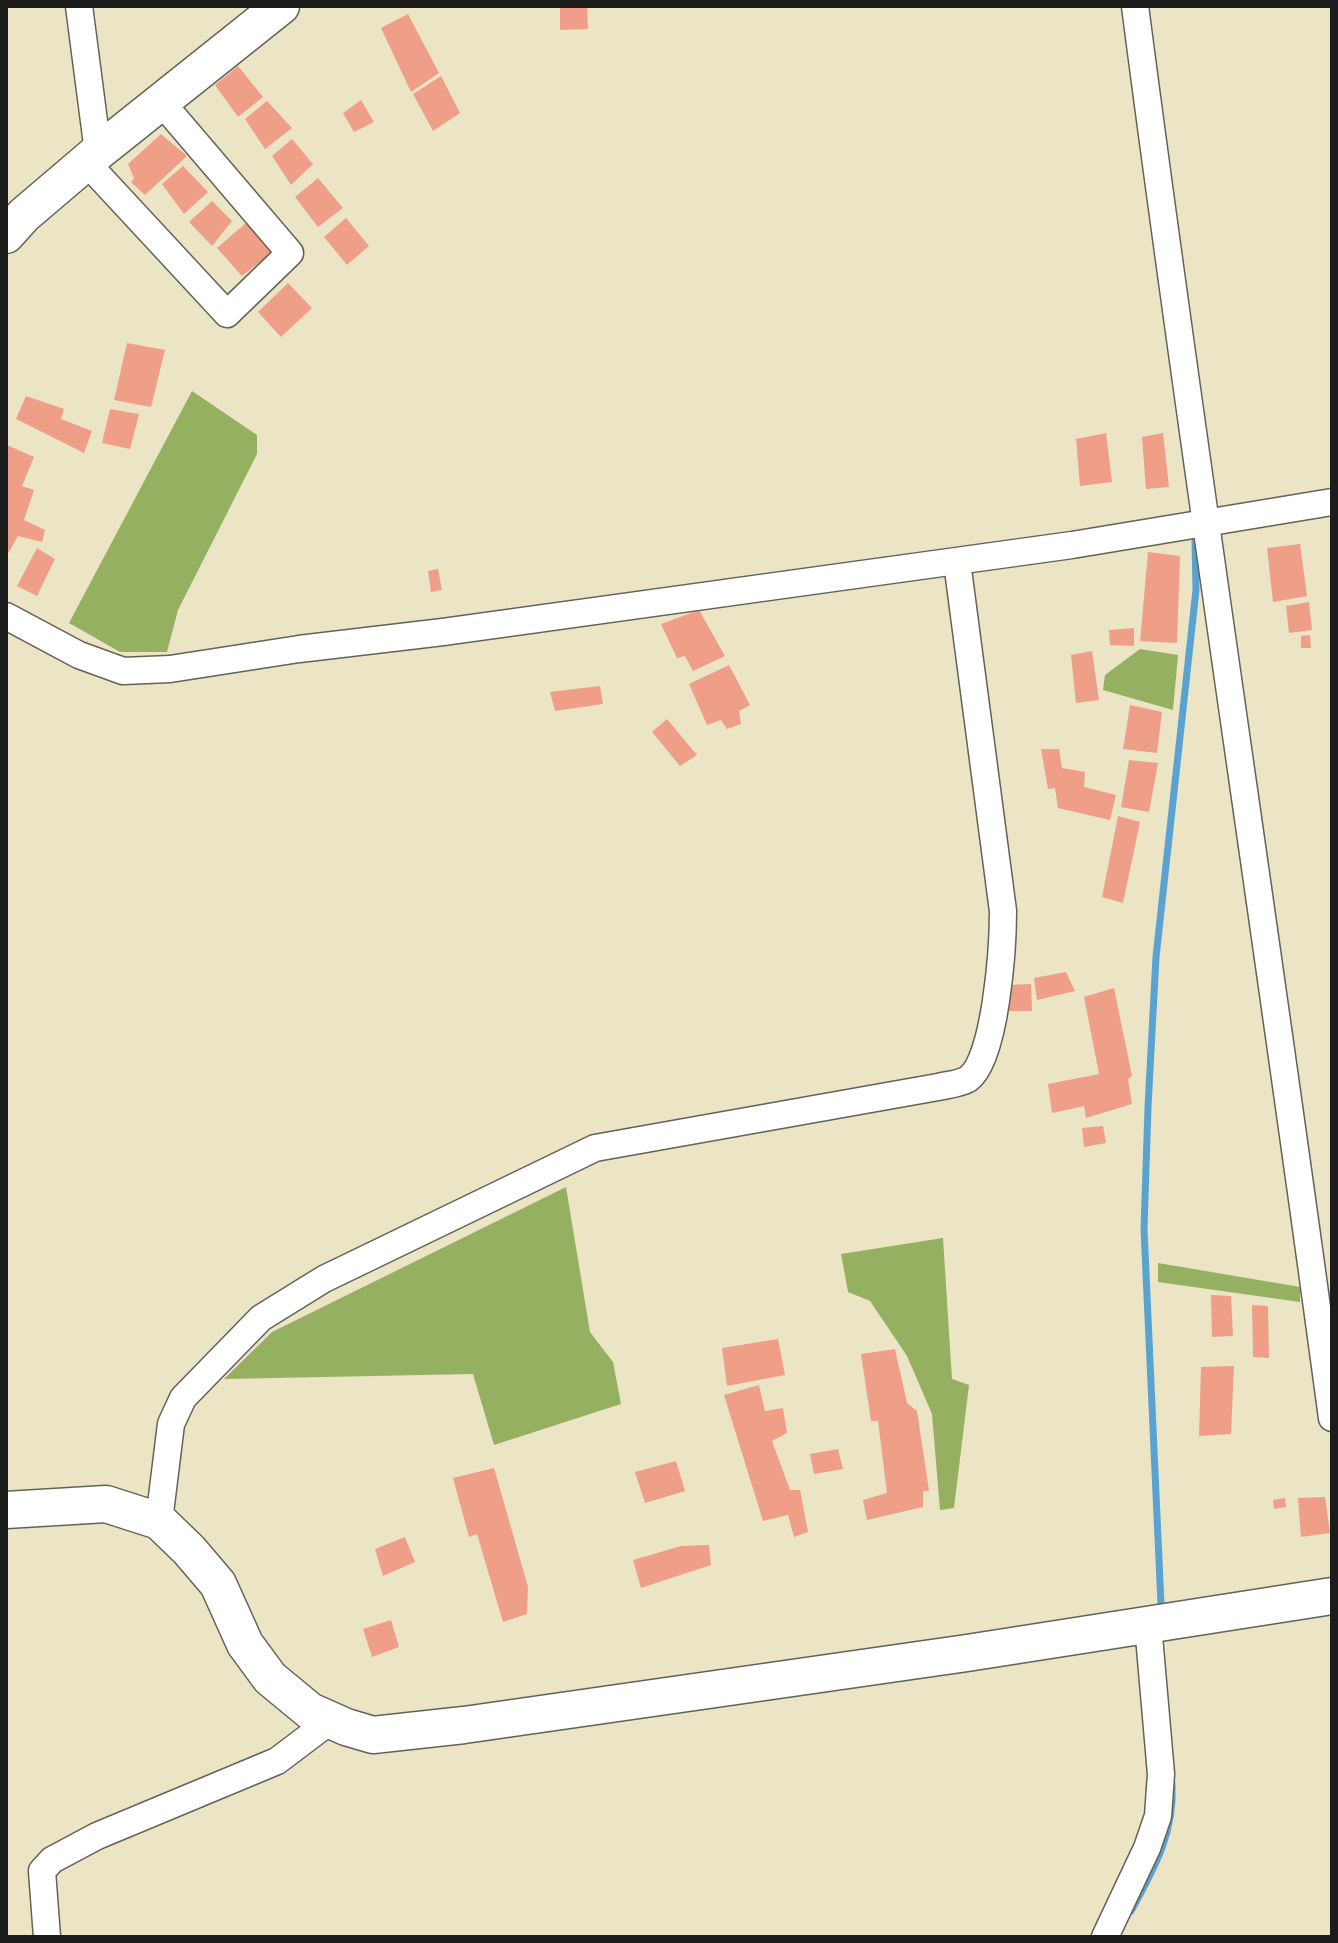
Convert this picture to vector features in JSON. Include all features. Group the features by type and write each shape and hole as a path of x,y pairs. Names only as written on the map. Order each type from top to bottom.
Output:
{"street":[{"path":"79,6 92,157 227,314 290,253 162,103"},
{"path":"6,235 24,215 92,157 281,6"},
{"path":"1135,6 1332,1418"},
{"path":"6,616 79,655 123,671 170,669 299,649 957,562 1332,502"},
{"path":"159,1521 171,1424 183,1398 261,1318 324,1279 595,1148 938,1087 967,1079 978,1067 994,1015 1003,911 957,562"},
{"path":"6,1510 48,1505 106,1504 159,1521 218,1584 245,1644 270,1678 310,1711 373,1735 464,1725 1332,1596"},
{"path":"1105,1937 1147,1848 1158,1816 1159,1749 1148,1625"},
{"path":"47,1937 42,1871 52,1860 97,1836 277,1761 330,1721"}],"green space":[{"path":"192,391 257,435 257,454 178,610 167,652 120,652 69,623"},
{"path":"1140,649 1178,655 1173,710 1103,690 1105,675"},
{"path":"566,1187 590,1332 613,1362 621,1404 494,1445 473,1374 224,1379 272,1332"},
{"path":"943,1238 952,1379 969,1385 954,1508 940,1510 932,1414 907,1356 870,1301 848,1292 841,1254"},
{"path":"1158,1263 1300,1287 1300,1302 1158,1282"}],"building":[{"path":"560,6 587,6 588,29 560,30"},
{"path":"408,14 439,73 411,92 381,28"},
{"path":"238,66 263,97 238,117 215,85"},
{"path":"441,76 460,113 433,131 413,94"},
{"path":"361,100 374,122 354,132 343,113"},
{"path":"267,101 292,128 265,149 245,119"},
{"path":"161,134 187,156 145,195 131,182 134,178 128,164"},
{"path":"292,139 313,164 291,185 272,156"},
{"path":"183,166 208,192 184,214 162,184"},
{"path":"318,178 343,208 318,227 295,197"},
{"path":"212,201 232,221 212,246 189,222"},
{"path":"346,218 369,246 347,265 324,237"},
{"path":"246,223 275,250 242,276 217,248"},
{"path":"288,283 312,308 281,337 258,312"},
{"path":"127,343 165,350 151,407 114,400"},
{"path":"26,396 64,409 61,419 92,431 84,453 16,419"},
{"path":"110,409 139,414 130,449 102,443"},
{"path":"1106,433 1112,482 1080,486 1076,439"},
{"path":"1163,433 1169,487 1146,489 1142,437"},
{"path":"7,445 34,457 22,486 34,490 24,520 45,530 42,542 18,536 6,557"},
{"path":"1300,544 1307,596 1273,602 1267,548"},
{"path":"37,548 55,559 37,596 17,586"},
{"path":"1148,552 1180,556 1177,643 1140,641"},
{"path":"438,569 442,590 431,592 428,571"},
{"path":"1309,602 1312,630 1289,633 1286,606"},
{"path":"699,610 725,656 693,671 685,656 677,658 661,624"},
{"path":"1134,628 1134,646 1110,645 1109,630"},
{"path":"1310,635 1311,648 1301,648 1301,636"},
{"path":"1092,651 1099,700 1076,703 1071,655"},
{"path":"729,665 750,705 739,711 741,724 727,729 721,720 707,725 689,684"},
{"path":"600,686 603,704 555,711 550,692"},
{"path":"1130,705 1162,712 1157,753 1123,749"},
{"path":"667,719 697,755 680,766 652,732"},
{"path":"1041,749 1059,749 1062,768 1085,772 1084,787 1116,795 1110,820 1058,808 1055,788 1048,789"},
{"path":"1129,760 1158,763 1149,812 1121,807"},
{"path":"1118,816 1140,822 1123,903 1102,897"},
{"path":"1066,972 1075,991 1037,1000 1034,978"},
{"path":"1031,984 1032,1011 1007,1011 1008,985"},
{"path":"1114,988 1132,1076 1128,1079 1132,1104 1086,1118 1084,1106 1052,1113 1048,1084 1099,1074 1084,997"},
{"path":"1103,1126 1106,1143 1084,1147 1082,1128"},
{"path":"1211,1295 1231,1296 1233,1336 1212,1337"},
{"path":"1252,1305 1268,1306 1269,1358 1253,1357"},
{"path":"778,1339 785,1375 727,1386 722,1348"},
{"path":"895,1349 907,1403 917,1411 929,1491 923,1491 923,1507 867,1520 863,1500 887,1493 878,1421 871,1421 861,1354"},
{"path":"1234,1366 1231,1434 1199,1436 1201,1367"},
{"path":"759,1385 765,1411 783,1408 787,1433 772,1441 790,1490 800,1490 808,1532 794,1537 788,1515 763,1521 724,1395"},
{"path":"838,1449 843,1469 814,1474 810,1454"},
{"path":"676,1461 685,1491 645,1503 635,1472"},
{"path":"494,1468 528,1587 527,1614 503,1622 477,1534 469,1537 453,1478"},
{"path":"1325,1497 1330,1533 1301,1537 1298,1498"},
{"path":"1285,1498 1286,1507 1274,1509 1273,1500"},
{"path":"405,1537 415,1562 383,1576 375,1549"},
{"path":"709,1545 711,1565 641,1588 633,1560 681,1546"},
{"path":"391,1620 399,1647 372,1657 363,1629"}],"waterway":[{"path":"1161,1604 1144,1229 1156,957 1196,590 1195,541"},
{"path":"1131,1911 1161,1850 1170,1818 1172,1784"}]}
